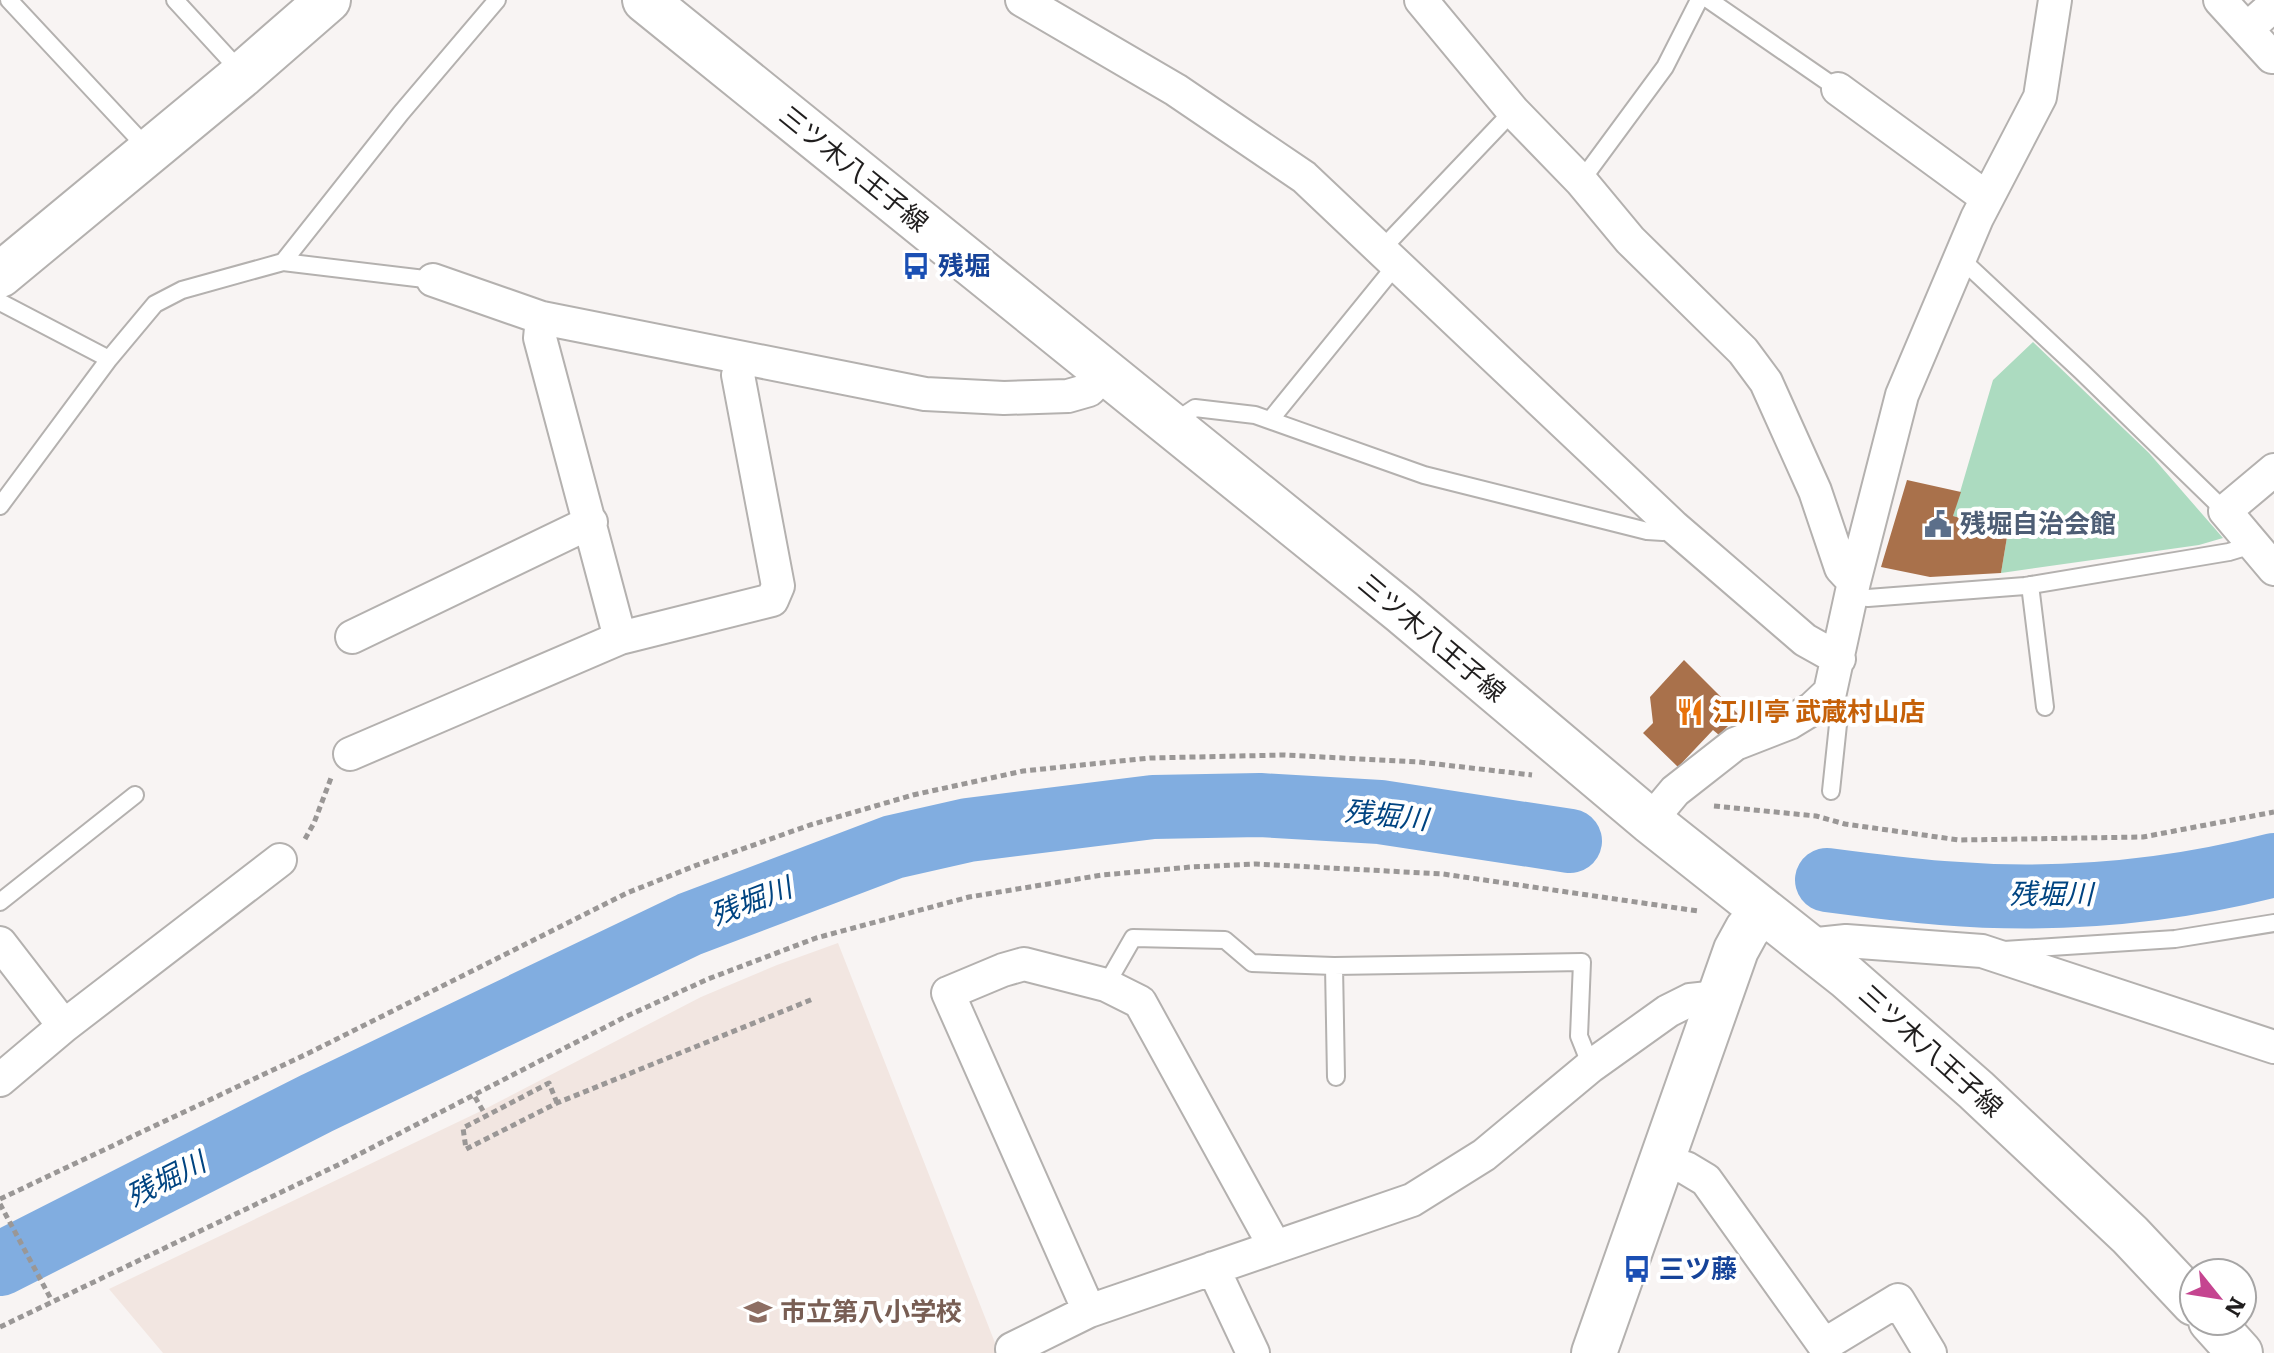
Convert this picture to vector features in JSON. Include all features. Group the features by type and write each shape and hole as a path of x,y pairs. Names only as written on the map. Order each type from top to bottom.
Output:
{"main road":[{"path":"0,275 328,0"},
{"name":"三ツ木八王子線","path":"645,0 1401,611 1650,821 1808,945 1976,1090 2130,1235 2178,1286"},
{"path":"1594,1353 1718,997 1736,950 1763,911"},
{"path":"2226,1337 2240,1353"}],"street":[{"path":"1022,0 1176,90 1304,177 1674,527 1805,640 1839,659"},
{"path":"1421,0 1513,111 1581,181 1630,240 1743,351 1766,382 1815,491 1841,568 1853,589"},
{"path":"1650,821 1675,791 1735,744 1789,723 1812,709 1830,692 1902,395 1987,198 2040,97 2055,0"},
{"path":"2220,0 2272,57"},
{"path":"2247,29 2274,5"},
{"path":"1838,89 1987,198"},
{"path":"433,280 542,318 925,394 1068,396 1089,390 1105,373"},
{"path":"542,318 540,338 620,638"},
{"path":"350,754 620,638 772,600 778,586 738,375 743,359"},
{"path":"2274,470 2225,511 2274,569"},
{"path":"352,637 591,522"},
{"path":"0,1080 64,1026 280,860"},
{"path":"1808,945 1846,941 1982,951 2274,1047"},
{"path":"0,943 64,1026"},
{"path":"1089,1311 948,993 1003,970 1024,964 1106,985 1140,1002 1275,1247"},
{"path":"1013,1353 1012,1349 1089,1311 1412,1200 1484,1155 1591,1066 1668,1011 1690,1000 1718,997"},
{"path":"1662,1161 1686,1168 1706,1180 1824,1345 1898,1300 1930,1353"},
{"path":"1213,1268 1253,1353"}],"lane":[{"path":"9,0 150,151"},
{"path":"175,0 243,74"},
{"path":"283,262 392,124 497,0"},
{"path":"1581,181 1665,67 1699,0"},
{"path":"1709,0 1838,89"},
{"path":"1271,419 1388,258 1513,111"},
{"path":"1960,258 2225,511"},
{"path":"0,506 109,359 155,304 182,290 283,262 433,280"},
{"path":"0,302 109,359"},
{"path":"1169,424 1195,408 1271,419 1424,475 1647,531 1663,532 1674,527"},
{"path":"1853,589 1868,598 2030,585 2229,552 2252,545"},
{"path":"2030,585 2045,707"},
{"path":"1830,692 1839,715 1831,791"},
{"path":"0,902 135,795"},
{"path":"1982,951 2175,939 2274,923"},
{"path":"1106,985 1133,938 1225,940 1252,963 1334,966 1582,962 1579,1036 1591,1066"},
{"path":"1334,966 1336,1077"}],"path":[{"path":"280,860 305,839 335,769 350,754"},
{"path":"52,1301 0,1201 313,1051 627,893 810,825 913,795 1023,771 1150,758 1284,755 1419,762 1535,776"},
{"path":"1711,806 1816,816 1845,824 1959,840 2143,837 2274,812"},
{"path":"0,1327 342,1163 625,1017 708,979 816,938 969,897 1050,883 1191,867 1256,864 1443,874 1696,912 1707,908"},
{"path":"557,1103 549,1083 463,1128 466,1149 557,1103 813,999"},
{"path":"475,1097 486,1116"}],"shaded area":[{"path":"838,943 999,1353 163,1353 109,1289 483,1110 701,997"}],"green space":[{"path":"2033,342 2149,453 2223,538 2199,545 2001,573 2008,531 1953,516 1993,380"}],"building":[{"name":"残堀自治会館","path":"1907,480 1961,492 1953,516 2008,531 2001,573 1930,577 1881,567"},
{"path":"1684,660 1739,715 1719,735 1713,730 1678,767 1643,733 1653,723 1650,697"}],"waterway":[{"name":"残堀川","path":"0,1264 317,1103 690,924 893,847 968,830 1153,807 1260,805 1380,812 1570,841"},
{"name":"残堀川","path":"1827,880 1984,896 2067,895 2151,889 2274,865"}],"place":[{"name":"残堀","path":"916,266"},
{"name":"残堀自治会館","path":"1938,524"},
{"name":"江川亭 武蔵村山店","path":"1690,712"},
{"name":"三ツ藤","path":"1637,1269"},
{"name":"市立第八小学校","path":"758,1312"}]}
